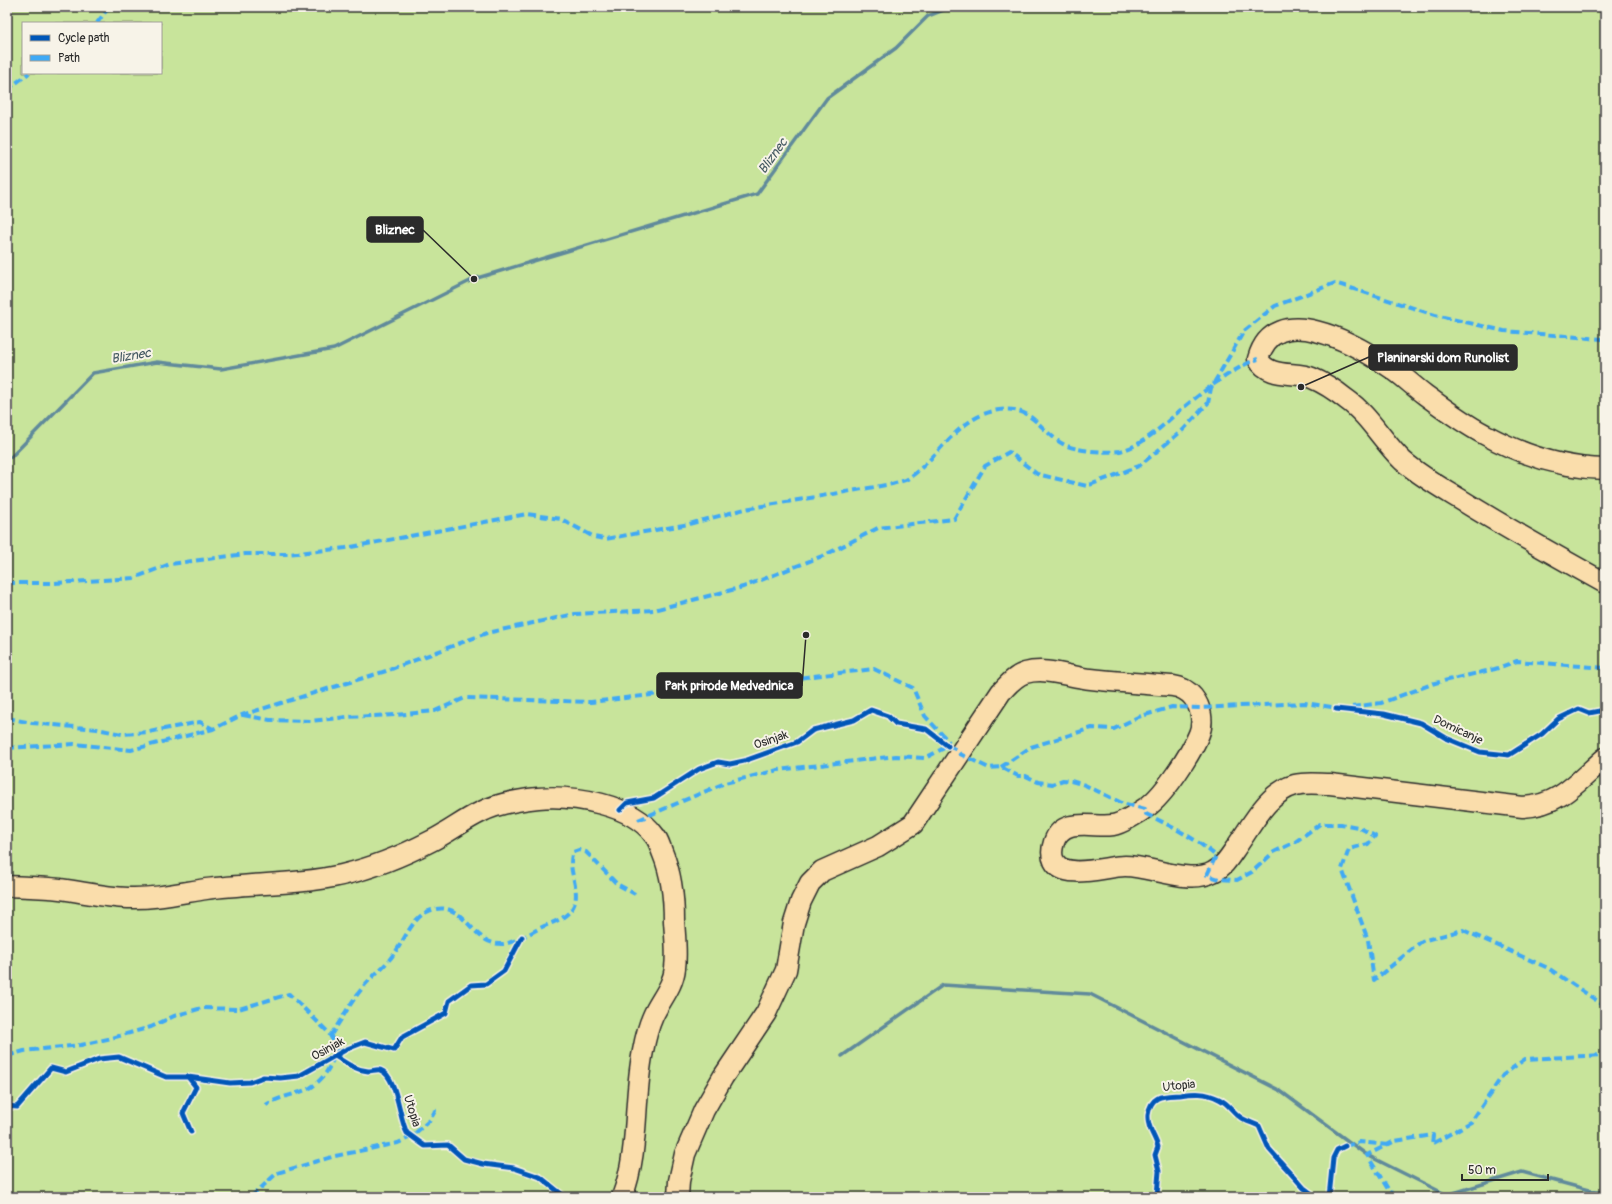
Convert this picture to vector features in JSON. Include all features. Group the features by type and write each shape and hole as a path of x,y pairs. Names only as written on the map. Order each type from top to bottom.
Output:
{"main road":[{"path":"1605,469 1555,463 1527,455 1484,434 1423,393 1382,362 1356,347 1312,329 1291,329 1276,333 1264,343 1260,349 1258,359 1261,364 1268,369 1277,373 1300,374 1312,378 1348,400 1363,414 1404,461 1427,478 1535,544 1605,583"},
{"path":"678,1197 679,1181 685,1154 704,1110 723,1077 766,1013 786,970 794,923 801,901 810,883 822,871 878,846 913,824 1000,692 1012,680 1024,674 1038,671 1054,672 1092,679 1176,686 1187,692 1200,708 1201,719 1199,734 1161,796 1145,809 1114,825 1069,826 1059,832 1052,851 1054,861 1060,867 1070,870 1084,872 1124,866 1143,867 1194,877 1207,875 1215,871 1226,861 1270,802 1287,788 1296,785 1312,783 1330,784 1523,807 1538,806 1550,803 1561,796 1605,758"},
{"path":"7,886 62,889 103,896 129,898 158,897 207,889 312,880 344,874 407,852 431,841 482,811 500,804 538,798 567,799 591,802 620,810 638,820 654,834 668,866 674,901 675,967 672,980 665,996 654,1015 643,1050 638,1079 632,1160 622,1197"}],"green space":[{"path":"7,7 1605,7 1605,1197 7,1197"}],"waterway":[{"name":"Bliznec","path":"7,458 11,457 93,373 157,362 221,369 334,349 474,279 757,194 827,98 896,48 928,16 951,7"},
{"path":"842,1056 943,985 1090,994 1279,1090 1367,1155 1447,1195 1522,1172 1596,1192 1605,1192"}],"marked path":[{"path":"98,22 109,7"},
{"path":"7,90 28,74"},
{"path":"7,748 74,744 131,750 213,729 242,715 386,671 487,633 575,614 654,610 743,587 825,555 878,528 954,519 985,466 1009,452 1037,474 1087,486 1139,466 1183,430 1208,403 1211,388 1244,331 1275,306 1335,283 1435,315 1504,331 1605,340"},
{"path":"7,583 54,583 134,578 170,564 245,554 288,554 346,548 527,514 561,519 594,537 605,539 689,524 745,509 903,481 909,478 931,459 961,428 972,420 999,410 1010,409 1020,411 1028,415 1055,439 1068,446 1091,451 1120,451 1136,445 1158,430 1177,413 1216,383 1238,368 1258,359"},
{"path":"1352,707 1381,703 1435,683 1495,669 1517,661 1605,668"},
{"path":"243,715 270,720 311,721 347,717 396,715 435,711 465,698 591,702 874,669 913,688 925,716 949,742"},
{"path":"1001,767 1031,747 1092,728 1114,729 1138,717 1172,707 1200,708 1305,703 1338,708"},
{"path":"7,718 32,723 97,729 122,734 149,732 200,722 213,729"},
{"path":"638,820 725,783 778,770 896,756 925,758 948,746 955,749 960,754 989,768 1001,767 1018,776 1026,776 1038,782 1052,784 1063,780 1071,781 1085,785 1122,803 1145,809 1146,814 1191,838 1216,856 1207,875 1219,879 1237,880 1252,872 1274,852 1295,842 1320,824 1341,824 1358,827 1375,836 1368,844 1349,849 1342,869 1368,940 1374,980 1422,941 1463,930 1548,968 1605,1006"},
{"path":"330,1036 364,986 397,950 413,924 423,914 429,911 441,908 452,911 460,916 483,938 492,943 503,944 512,942 560,919 568,913 574,905 576,892 571,858 573,852 579,850 586,852 617,884 635,894"},
{"path":"7,1056 24,1051 81,1045 151,1027 174,1016 202,1008 239,1009 289,994 328,1032 337,1047 328,1070 320,1080 310,1088 266,1105"},
{"path":"1396,1197 1388,1189 1367,1155 1395,1141 1433,1135 1432,1144 1471,1122 1503,1075 1525,1059 1605,1055"},
{"path":"251,1197 277,1173 335,1156 398,1143 411,1137 430,1120 435,1111 434,1107"},
{"path":"1345,1146 1360,1142 1388,1145"}],"cycle path":[{"name":"Domicanje","path":"1336,709 1384,714 1421,723 1446,738 1480,752 1509,755 1542,734 1558,719 1579,709 1589,713 1605,710"},
{"name":"Osinjak","path":"620,810 627,803 654,798 699,769 718,762 730,764 744,761 797,742 813,730 854,720 871,710 888,716 896,724 926,729 948,746"},
{"name":"Osinjak","path":"188,1077 230,1083 250,1082 263,1077 280,1078 299,1076 347,1049 365,1042 394,1050 402,1037 446,1013 449,1001 471,985 486,984 504,971 522,937"},
{"name":"Osinjak","path":"335,1056 359,1069 368,1071 380,1070 386,1074 394,1088 407,1133 425,1146 448,1145 464,1159 483,1164 514,1168 540,1177 565,1197"},
{"path":"7,1106 17,1107 51,1068 66,1072 99,1059 119,1057 166,1077 188,1077 196,1087 183,1113 191,1132"},
{"name":"Utopia","path":"1150,1197 1157,1195 1159,1171 1155,1155 1158,1147 1148,1120 1152,1103 1164,1096 1195,1094 1209,1095 1219,1099 1237,1115 1259,1126 1269,1149 1304,1188 1316,1197"},
{"path":"1329,1197 1333,1158 1337,1150 1345,1146"}],"place":[{"name":"Bliznec","path":"474,279"},
{"name":"Planinarski dom Runolist","path":"1301,387"},
{"name":"Park prirode Medvednica","path":"806,635"}]}
